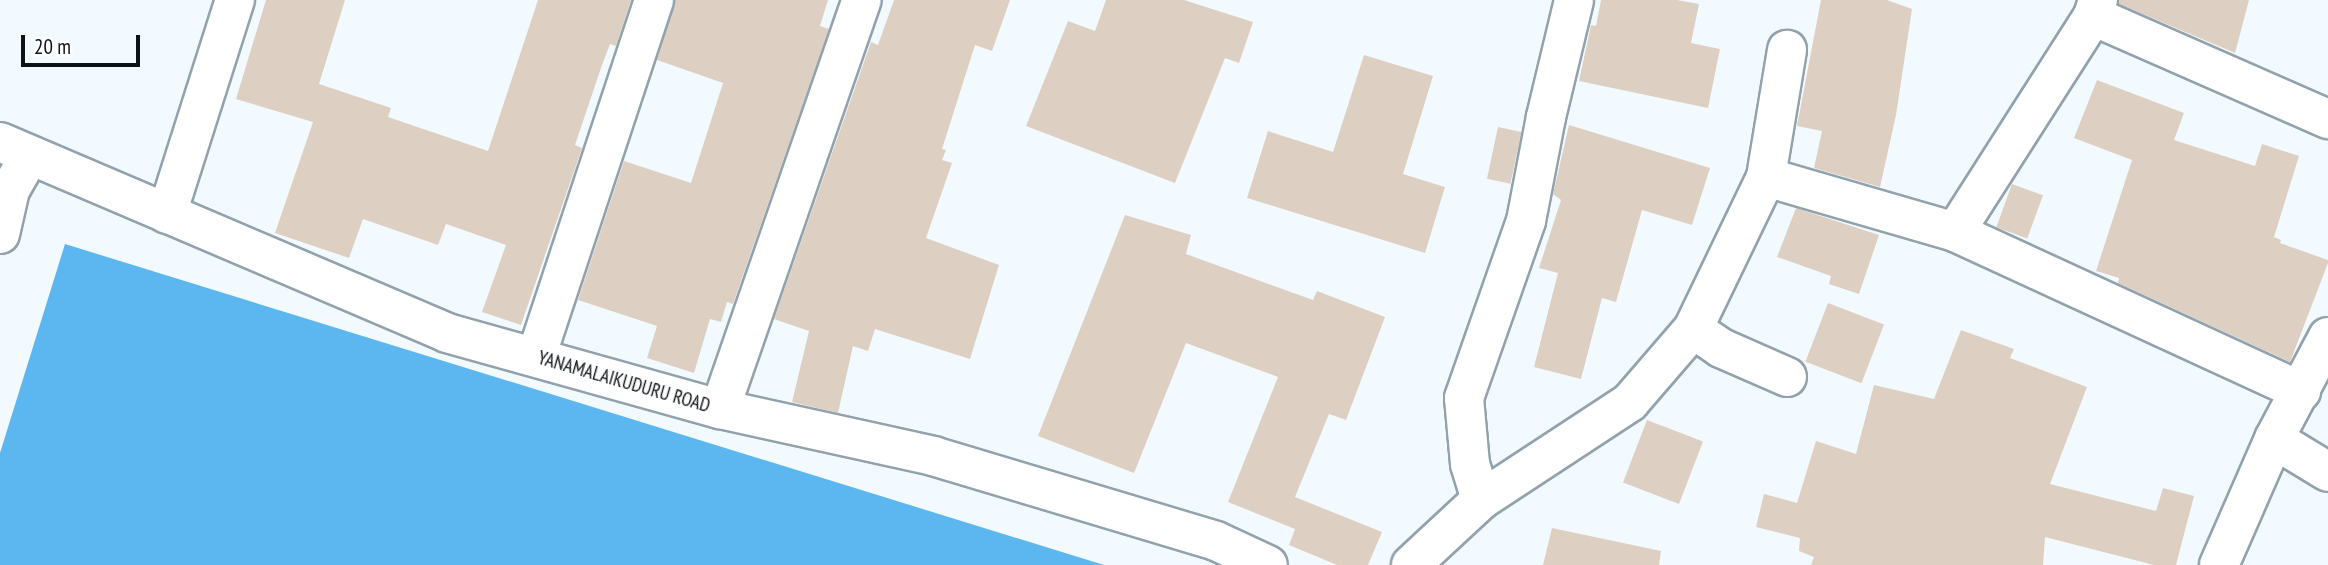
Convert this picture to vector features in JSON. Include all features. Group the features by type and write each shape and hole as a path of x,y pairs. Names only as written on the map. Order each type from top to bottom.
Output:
{"street":[{"path":"167,214 235,0"},
{"path":"536,357 654,0"},
{"path":"720,409 862,0"},
{"path":"1480,500 1470,464 1464,398 1527,221 1546,117 1574,0"},
{"path":"1955,232 2096,8 2328,120"},
{"path":"1411,565 1480,500 1630,402 1693,329 1766,177 1787,50"},
{"path":"0,234 10,190 15,149"},
{"name":"YANAMALAIKUDURU ROAD","path":"15,149 447,333 720,409 933,456 1216,541 1268,565"},
{"path":"1766,177 1955,232 2301,391"},
{"path":"1693,329 1721,348 1787,377"},
{"path":"2220,565 2274,439 2328,337"},
{"path":"2274,439 2328,472"}],"water":[{"path":"65,244 1104,565 0,565 0,453"}],"building":[{"path":"266,0 345,0 319,84 391,108 388,117 488,151 538,0 631,0 616,46 610,44 602,65 575,145 582,148 521,325 482,312 506,245 446,224 438,245 363,219 349,258 275,233 313,122 236,99"},
{"path":"675,0 828,0 820,26 829,29 733,304 727,302 721,322 710,319 694,373 647,358 657,326 578,300 624,161 691,183 723,83 657,60"},
{"path":"894,0 1010,0 992,51 975,45 942,149 946,150 942,160 952,163 926,238 999,265 970,359 875,329 868,351 853,346 838,413 792,402 809,331 774,319 871,42 878,45"},
{"path":"1106,0 1184,0 1253,22 1239,63 1225,58 1175,183 1026,126 1068,21 1095,31"},
{"path":"1601,0 1677,0 1699,4 1691,43 1720,49 1708,108 1579,81 1591,25 1596,26"},
{"path":"1821,0 1887,0 1912,9 1896,115 1880,187 1814,168 1822,131 1797,126"},
{"path":"2119,0 2249,0 2235,53 2119,4"},
{"path":"1364,55 1433,76 1403,174 1445,187 1425,253 1247,198 1268,131 1333,152"},
{"path":"2097,80 2184,113 2174,140 2255,166 2262,144 2299,156 2274,237 2281,240 2280,243 2328,260 2328,263 2290,362 2118,283 2119,278 2096,271 2132,160 2074,138"},
{"path":"1569,125 1710,168 1692,225 1642,210 1616,302 1602,298 1581,379 1534,367 1558,273 1539,268 1561,200 1553,194"},
{"path":"1498,127 1521,132 1510,184 1487,179"},
{"path":"2012,184 2043,195 2027,239 1996,227"},
{"path":"1796,208 1879,235 1859,294 1829,284 1831,276 1777,257"},
{"path":"1125,215 1191,235 1186,254 1313,300 1317,291 1385,317 1346,420 1329,414 1295,497 1382,532 1368,565 1337,565 1289,545 1295,529 1228,502 1278,377 1186,343 1134,473 1038,436"},
{"path":"1828,303 1884,325 1861,383 1805,362"},
{"path":"1961,330 2014,349 2010,358 2087,387 2050,484 2156,511 2163,488 2194,496 2176,565 2154,565 2045,537 2043,565 1811,565 1814,557 1799,551 1800,538 1756,527 1764,494 1797,503 1816,441 1856,454 1874,385 1934,399"},
{"path":"1647,420 1703,442 1679,504 1623,483"},
{"path":"1552,528 1661,551 1659,565 1543,565"}]}
